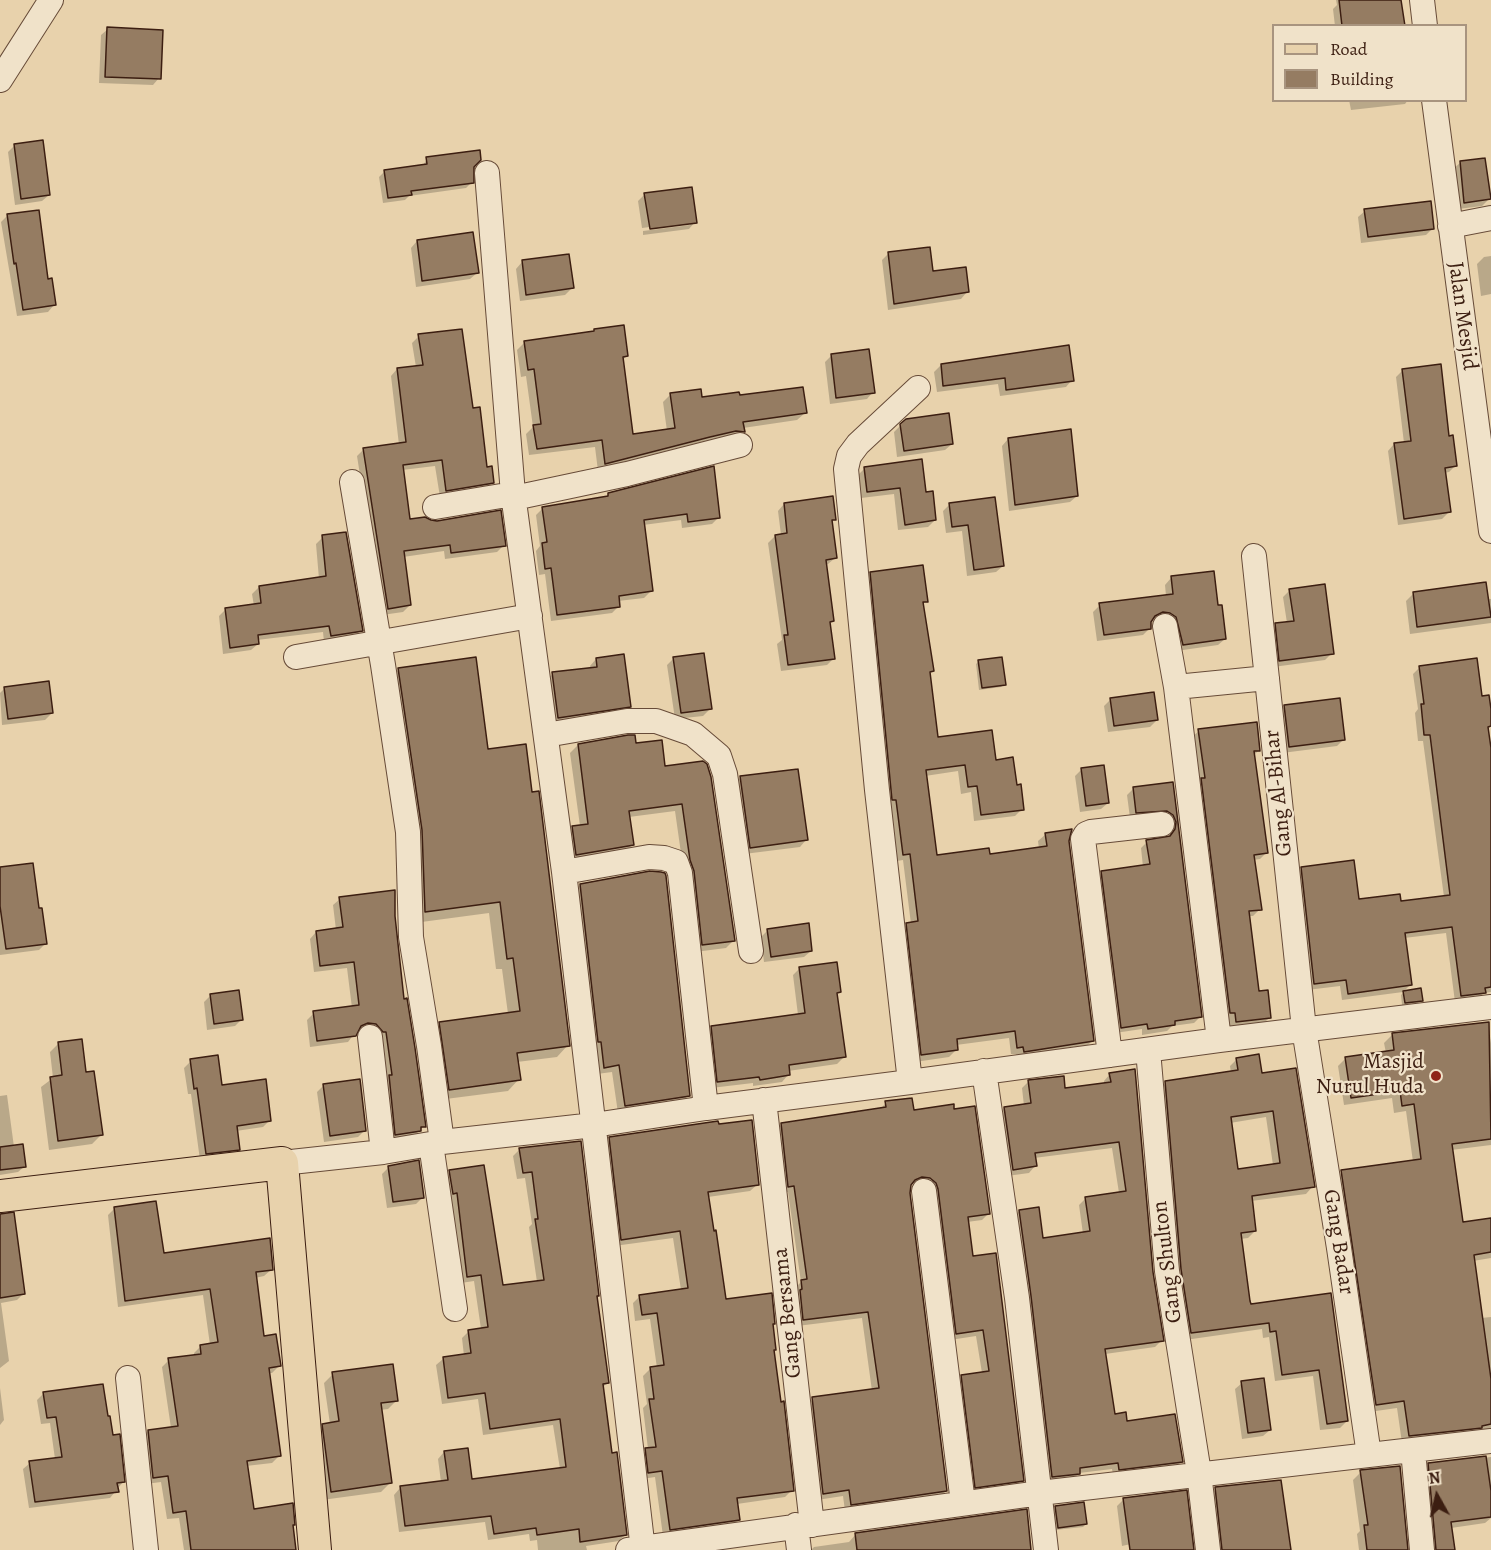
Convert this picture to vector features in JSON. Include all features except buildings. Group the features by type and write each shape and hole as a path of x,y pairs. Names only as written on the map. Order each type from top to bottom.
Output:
{"main road":[{"path":"0,1196 282,1163 315,1550"}],"street":[{"path":"0,80 51,0"},
{"path":"1422,0 1425,24"},
{"name":"Jalan Mesjid","path":"1434,102 1491,531"},
{"path":"487,173 513,496 564,872 594,1125 638,1550 1040,1492 1491,1441"},
{"path":"1450,225 1491,218"},
{"path":"910,1082 846,470 849,456 858,444 918,388"},
{"path":"435,507 513,496 627,474 740,445"},
{"path":"352,482 380,644 408,832 411,936 429,1046 436,1143 455,1310"},
{"name":"Gang Al-Bihar","path":"1254,556 1304,1029"},
{"path":"296,657 530,616"},
{"path":"1165,627 1176,687 1219,1040"},
{"path":"1176,687 1267,678"},
{"path":"546,735 627,721 656,722 693,735 719,756 725,774 751,951"},
{"path":"1110,1055 1083,839 1091,832 1162,824"},
{"path":"564,872 650,857 671,859 679,867 706,1108"},
{"path":"282,1163 594,1125 764,1100 1219,1040 1491,1007"},
{"name":"Gang Badar","path":"1304,1029 1369,1455"},
{"path":"370,1037 383,1152"},
{"name":"Gang Shulton","path":"1148,1050 1167,1271 1199,1473 1208,1550"},
{"path":"984,1071 1017,1298 1046,1550"},
{"name":"Gang Bersama","path":"764,1100 804,1525 799,1550"},
{"path":"924,1191 963,1503"},
{"path":"128,1378 146,1550"},
{"path":"1413,1450 1422,1550"}],"place":[{"name":"Masjid Nurul Huda","path":"1436,1076"}]}
